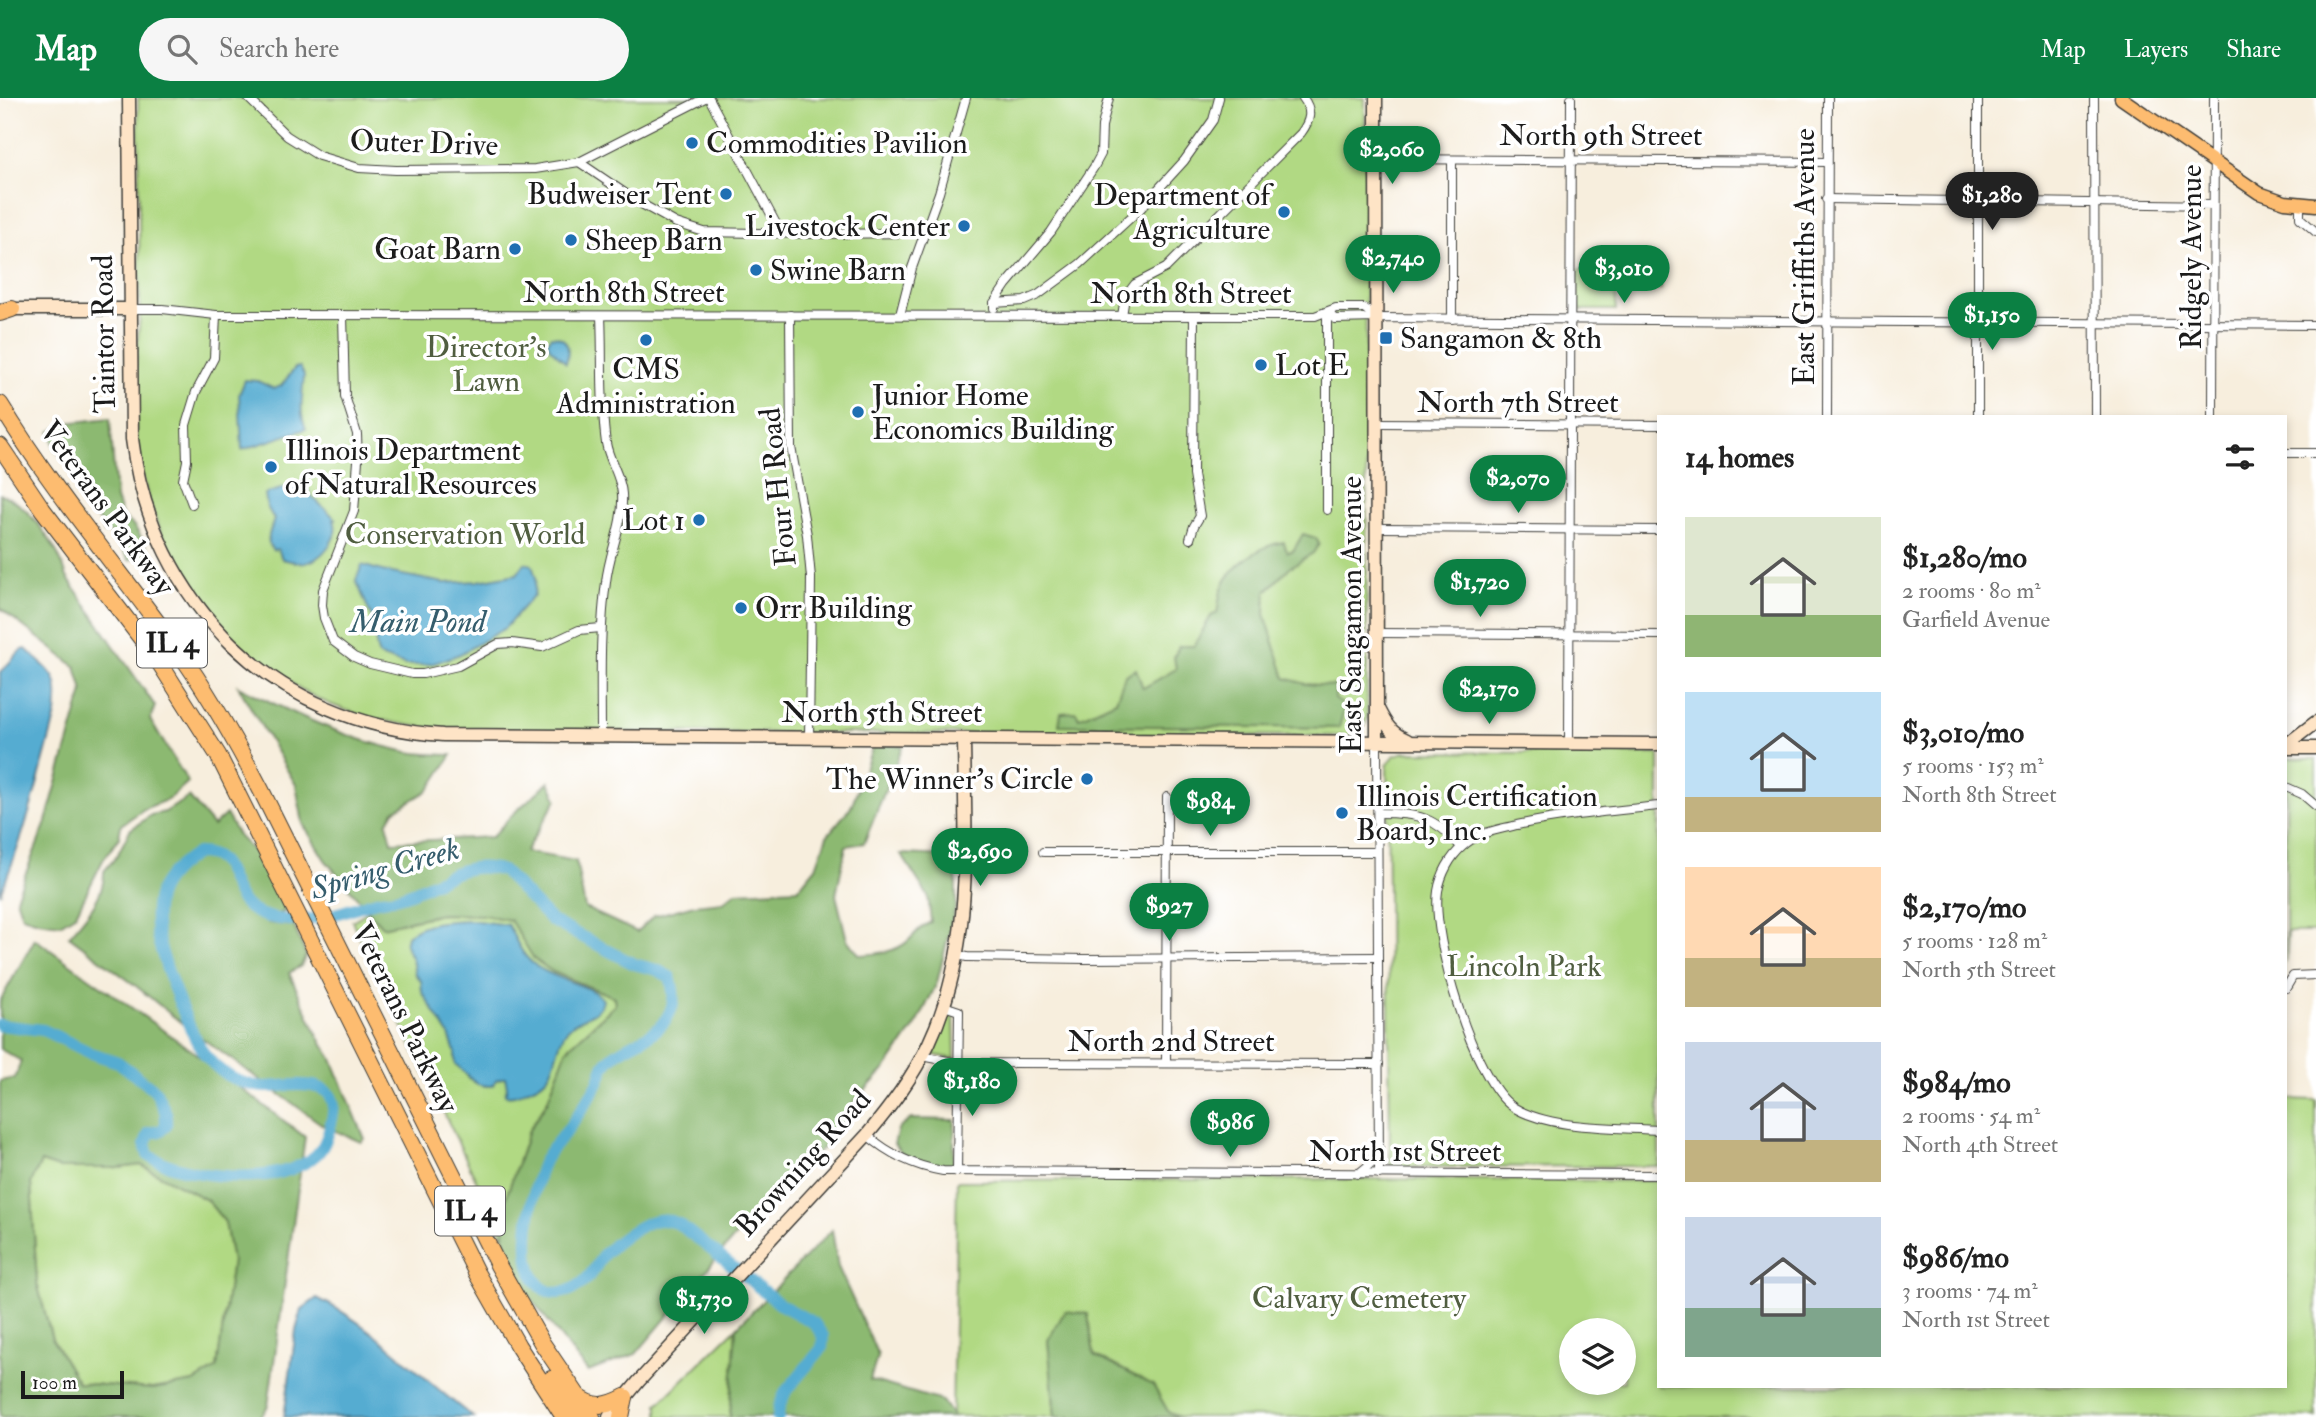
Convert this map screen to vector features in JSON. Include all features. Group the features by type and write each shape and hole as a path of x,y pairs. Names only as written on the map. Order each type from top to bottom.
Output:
{"highway":[{"path":"0,393 15,428"},
{"name":"Veterans Parkway","path":"0,404 27,447 194,675 249,766 498,1265 542,1343 592,1417"},
{"path":"0,416 16,439 27,447"},
{"name":"Veterans Parkway","path":"0,446 44,510 151,650 184,699 237,792 477,1274 564,1417"},
{"path":"477,1274 545,1373 579,1417"},
{"path":"527,1359 529,1374 557,1417"},
{"path":"576,1395 597,1406 608,1405 625,1397"},
{"path":"621,1417 625,1397"}],"main road":[{"name":"Taintor Road","path":"129,98 131,423 134,454 149,517 170,563"},
{"name":"East Sangamon Avenue","path":"1376,98 1377,741"},
{"path":"2121,98 2265,195 2279,201 2316,205"},
{"path":"4,309 130,309"},
{"name":"North 5th Street","path":"170,563 205,616 247,659 291,690 344,715 393,729 428,734 1657,744"},
{"path":"1344,741 1367,730 1376,705"},
{"path":"1376,705 1391,732 1410,742"},
{"path":"2287,745 2311,729 2316,722"},
{"path":"2287,738 2311,729"},
{"path":"2287,746 2316,745 2311,729"},
{"name":"Browning Road","path":"609,1417 867,1135 897,1098 922,1056 944,1006 958,955 963,903 964,739"}],"street":[{"name":"Outer Drive","path":"248,98 272,123 303,147 328,159 359,168 396,170 536,169 579,163 707,98"},
{"path":"707,98 782,233"},
{"path":"900,315 912,268 967,98"},
{"path":"994,316 994,303 1006,285 1051,232 1094,167 1101,153 1102,126 1109,98"},
{"path":"994,303 1024,301 1038,295 1080,264 1140,209 1184,161 1213,120 1219,98"},
{"path":"1122,316 1125,297 1135,284 1166,268 1301,134 1310,116 1308,105 1303,98"},
{"path":"1569,743 1571,98"},
{"name":"East Griffiths Avenue","path":"1826,415 1828,98"},
{"path":"1978,98 1978,415"},
{"path":"2094,98 2095,415"},
{"name":"Ridgely Avenue","path":"2213,415 2214,98"},
{"name":"North 9th Street","path":"1376,159 1827,162"},
{"path":"1451,319 1452,161"},
{"path":"579,163 638,202 688,228 704,232 925,233"},
{"path":"1826,199 2213,205"},
{"path":"2300,204 2300,218 2316,232"},
{"name":"North 8th Street","path":"130,309 162,309 216,315 1315,316 1336,308 1364,308 1377,317 1451,319 2316,324"},
{"path":"1327,313 1327,510"},
{"path":"192,504 183,480 187,461 186,425 196,392 214,358 216,315"},
{"path":"343,315 345,396 357,434 358,461 354,511 323,590 324,618 333,642 370,664 423,674 458,666 498,644 542,647 579,630 601,628"},
{"name":"Four H Road","path":"790,315 791,447 807,535 811,579 809,738"},
{"path":"601,316 607,446 609,458 621,484 622,496 606,580 601,628 601,737"},
{"path":"1190,539 1200,516 1193,475 1194,316"},
{"name":"North 7th Street","path":"1377,423 1657,425"},
{"path":"2287,453 2316,453"},
{"path":"1377,528 1657,530"},
{"path":"1377,633 1657,635"},
{"name":"East Sangamon Avenue","path":"1377,741 1379,1174"},
{"path":"2287,787 2316,806"},
{"path":"1166,1063 1167,797"},
{"path":"1657,806 1584,813 1485,833 1461,847 1448,864 1438,892 1438,917 1453,990 1476,1050 1497,1091 1515,1108 1547,1119 1574,1124 1657,1130"},
{"path":"1378,813 1421,816 1444,829 1461,847"},
{"path":"1043,852 1377,852"},
{"path":"958,955 1085,959 1378,957"},
{"path":"2287,986 2293,976 2316,975"},
{"path":"944,1006 959,1011 957,1172"},
{"name":"North 2nd Street","path":"922,1056 958,1063 1379,1064"},
{"name":"North 1st Street","path":"867,1135 890,1153 916,1165 957,1172 1657,1175"},
{"path":"1356,1175 1369,1166 1379,1151"}],"green space":[{"path":"138,98 1365,98 1365,726 1349,736 462,731 380,720 348,711 313,696 244,649 215,622 181,574 167,547 146,490 136,434 135,404 140,317"},
{"path":"1578,270 1617,270 1616,310 1580,310"},
{"path":"1621,270 1661,270 1661,289 1621,289"},
{"path":"110,418 116,498 122,516 134,526 151,554 129,560 112,533 104,533 90,509 89,492 56,450 50,432 66,423"},
{"path":"0,494 22,507 50,541 67,577 155,706 150,720 188,782 169,799 144,809 121,825 119,838 103,860 76,914 60,924 22,916 16,898 45,825 83,691 76,667 0,608"},
{"path":"1303,534 1316,538 1319,544 1313,553 1289,568 1266,592 1265,614 1285,678 1306,684 1335,686 1335,699 1345,706 1339,728 1059,725 1061,713 1076,712 1079,718 1116,701 1125,675 1136,669 1143,688 1176,669 1174,657 1179,646 1194,646 1211,616 1217,613 1222,589 1234,570 1257,551 1275,544 1284,542 1287,552 1293,551"},
{"path":"238,686 298,715 360,739 409,752 452,755 429,790 394,811 387,823 392,842 492,837 549,782 557,799 525,852 576,861 585,908 637,932 654,916 694,905 723,902 736,892 798,889 816,867 827,836 851,807 874,744 903,746 864,843 846,846 836,895 847,940 860,955 893,950 931,922 928,896 901,854 952,856 956,866 956,904 937,983 918,1022 886,1068 852,1104 850,1114 825,1146 775,1189 636,1354 588,1372 528,1295 504,1238 505,1201 529,1130 547,1102 567,1049 615,1005 614,997 553,972 534,959 510,920 484,915 441,914 382,927 325,860 303,824 296,785"},
{"name":"Lincoln Park","path":"1405,752 1657,754 1657,1166 1390,1167 1387,765 1395,755"},
{"path":"2287,758 2316,759 2316,932 2288,932 2287,948"},
{"path":"189,797 213,826 226,814 239,837 259,857 286,911 278,914 269,923 294,926 306,955 301,966 289,973 319,1038 331,1057 365,1139 361,1142 324,1126 185,1026 69,936 98,898 104,871 117,856 130,830 151,815 165,812"},
{"path":"369,911 383,927 441,914 484,915 510,920 553,972 614,997 615,1005 567,1049 547,1102 529,1130 505,1201 504,1238 352,921"},
{"path":"35,939 195,1053 305,1137 268,1406 261,1417 0,1417 0,1081 15,1078 21,1061 0,1049 0,1001","holes":["41,1162 59,1168 119,1168 141,1165 207,1200 225,1222 232,1261 217,1368 194,1382 153,1389 78,1383 52,1339 37,1283 31,1183"]},
{"path":"954,1013 955,1059 934,1055 932,1052 947,1015"},
{"name":"Calvary Cemetery","path":"2287,1099 2316,1100 2316,1417 1180,1417 1169,1413 1152,1385 1094,1355 1048,1340 1055,1417 952,1416 957,1181 1657,1181 1657,1388 2287,1388"},
{"path":"911,1119 955,1120 953,1167 912,1160 899,1151 894,1144 898,1129"},
{"path":"41,1162 59,1168 119,1168 141,1165 207,1200 225,1222 232,1261 217,1368 194,1382 153,1389 78,1383 52,1339 37,1283 31,1183"},
{"path":"832,1230 838,1267 878,1355 870,1380 942,1401 953,1417 730,1417 736,1328"},
{"path":"1065,1311 1088,1314 1094,1355 1153,1385 1169,1413 1180,1417 1055,1417 1048,1340"},
{"path":"736,1328 730,1417 658,1417 658,1404"}],"water":[{"path":"551,336 562,338 567,344 566,363 550,348 547,341"},
{"path":"300,367 304,375 302,409 306,429 242,450 239,395 245,380 258,381 274,389 281,386 295,368"},
{"path":"304,482 311,496 336,519 335,534 328,547 317,558 303,563 282,559 278,549 273,550 270,547 269,535 274,519 267,507 265,494"},
{"name":"Main Pond","path":"525,563 532,565 536,578 534,595 505,628 460,654 435,663 405,665 379,656 372,618 356,580 362,565 444,583 478,581 517,574"},
{"path":"26,649 53,676 57,691 56,714 24,828 0,894 0,673 20,651"},
{"path":"470,920 508,925 522,952 535,965 590,990 603,1000 593,1014 567,1030 547,1077 541,1083 515,1095 505,1095 505,1077 496,1080 493,1086 480,1085 455,1064 455,1052 449,1035 422,992 421,981 415,974 405,945 407,936 420,927"},
{"path":"317,1298 379,1338 473,1417 284,1417 296,1330 302,1309"}],"waterway":[{"name":"Spring Creek","path":"0,1025 43,1030 91,1053 118,1062 155,1090 166,1113 166,1126 160,1131 149,1133 145,1144 148,1155 185,1170 209,1174 257,1176 280,1172 300,1165 321,1149 332,1121 333,1101 329,1094 313,1086 262,1087 242,1082 221,1071 206,1056 179,1002 158,937 157,903 167,880 197,853 209,854 223,864 238,895 248,907 270,917 299,920 322,917 399,897 462,870 488,868 503,871 552,921 634,964 657,970 670,977 673,994 671,1011 658,1029 618,1052 605,1065 597,1085 543,1163 534,1191 528,1229 530,1265 535,1279 550,1292 569,1291 586,1280 605,1253 634,1230 656,1220 679,1224 781,1305 814,1323 823,1336 822,1348 786,1391 778,1417"}],"place":[{"name":"Commodities Pavilion","path":"692,143"},
{"name":"Budweiser Tent","path":"726,194"},
{"name":"Department of Agriculture","path":"1284,212"},
{"name":"Livestock Center","path":"964,226"},
{"name":"Sheep Barn","path":"571,240"},
{"name":"Goat Barn","path":"515,249"},
{"name":"Swine Barn","path":"756,270"},
{"name":"Sangamon & 8th","path":"1386,338"},
{"name":"CMS Administration","path":"646,340"},
{"name":"Lot E","path":"1261,365"},
{"name":"Junior Home Economics Building","path":"858,412"},
{"name":"Illinois Department of Natural Resources","path":"271,467"},
{"name":"Lot 1","path":"699,520"},
{"name":"Orr Building","path":"741,608"},
{"name":"The Winner's Circle","path":"1087,779"},
{"name":"Illinois Certification Board, Inc.","path":"1342,813"}],"park label":[{"name":"Director's Lawn","path":"486,364"},
{"name":"Conservation World","path":"465,534"}]}
